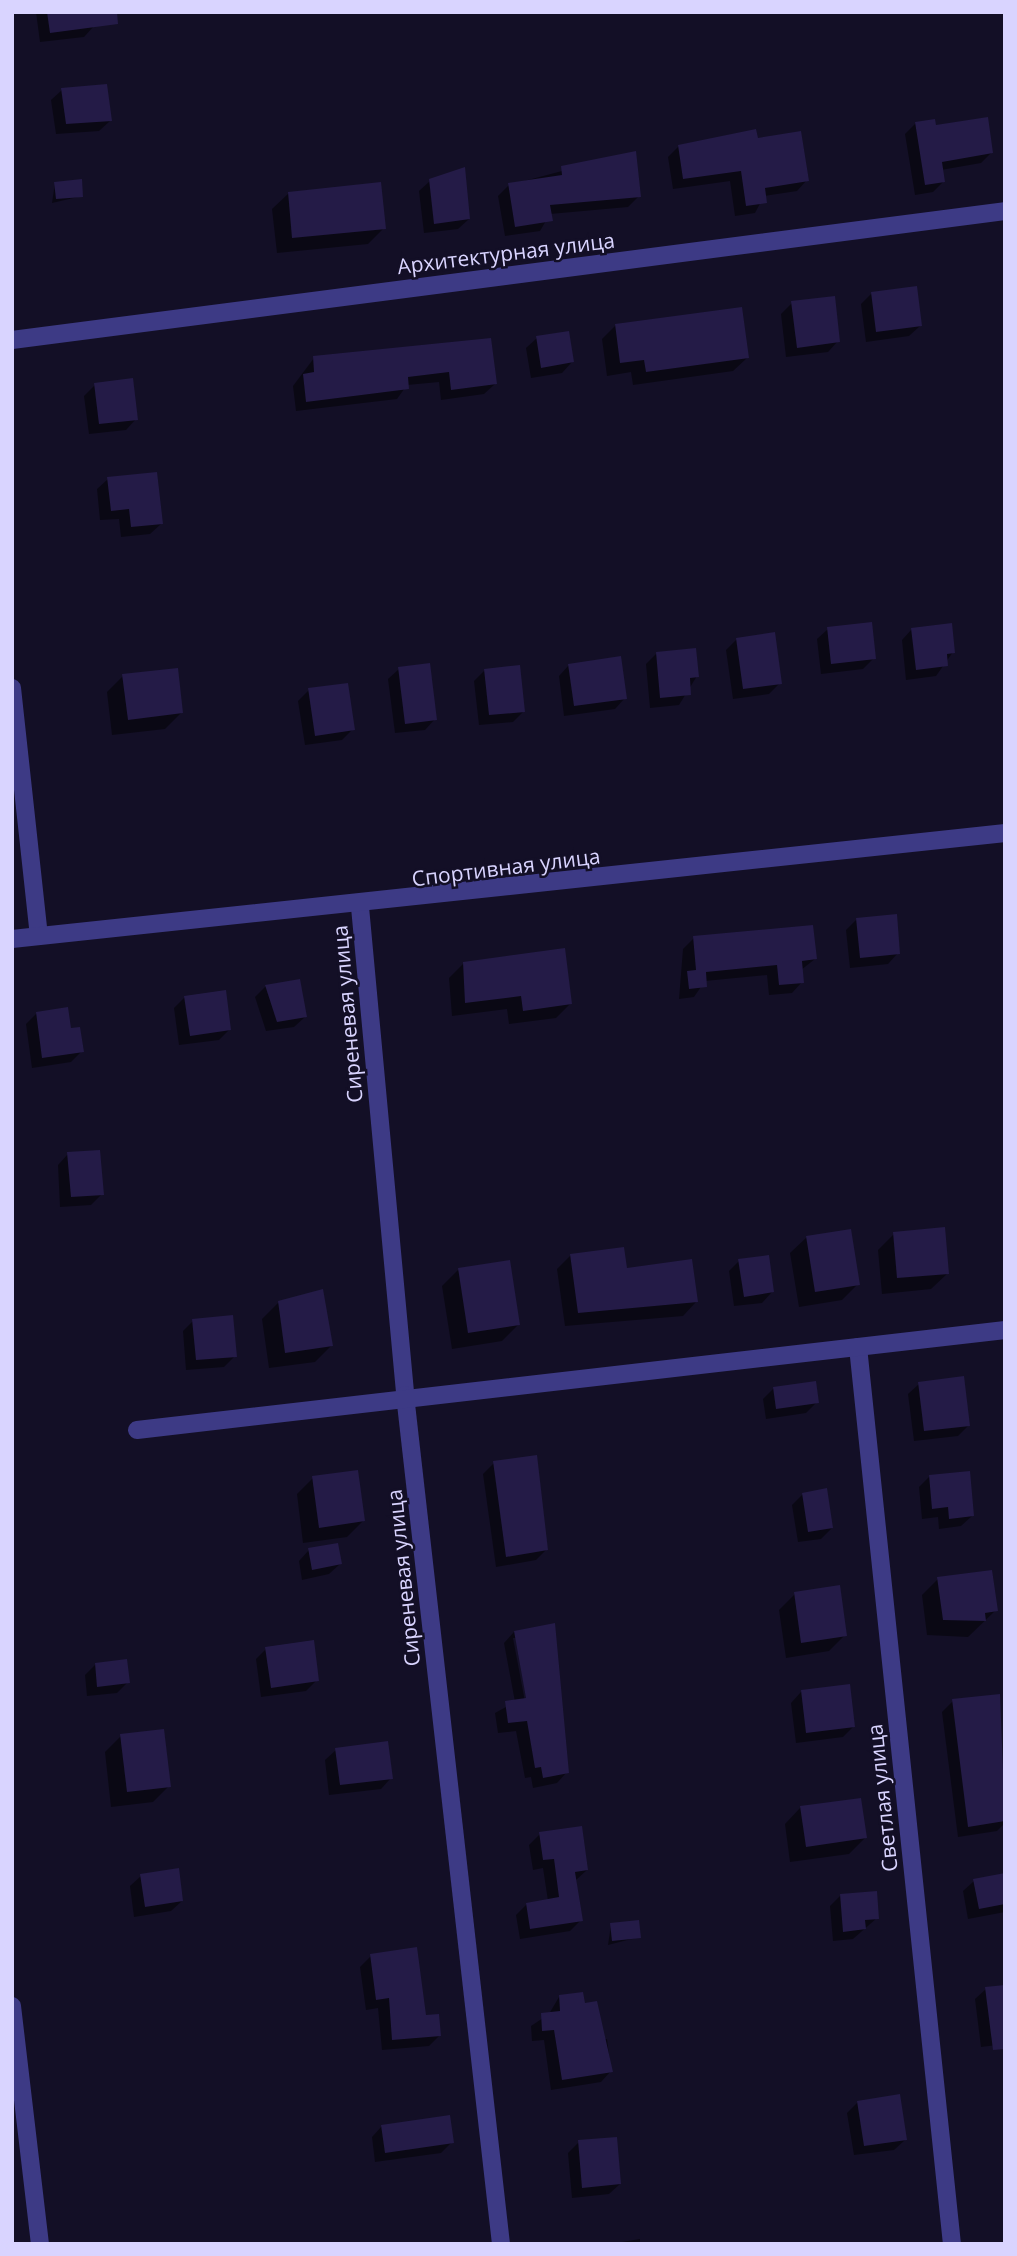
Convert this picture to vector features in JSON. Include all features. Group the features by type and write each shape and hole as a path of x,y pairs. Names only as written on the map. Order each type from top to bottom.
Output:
{"street":[{"name":"Архитектурная улица","path":"12,340 1005,211"},
{"path":"12,688 39,936"},
{"name":"Спортивная улица","path":"12,940 360,907 1005,833"},
{"name":"Сиреневая улица","path":"360,907 405,1395 501,2244"},
{"path":"137,1430 405,1395 1005,1330"},
{"name":"Светлая улица","path":"858,1347 952,2244"},
{"path":"12,2006 40,2244"}],"building":[{"path":"47,12 117,12 118,24 50,33"},
{"path":"107,84 112,121 66,124 61,88"},
{"path":"988,117 993,153 942,162 945,182 925,185 915,122 935,119 936,125"},
{"path":"756,129 758,138 801,131 809,181 765,188 767,203 746,206 741,171 683,179 678,145"},
{"path":"636,151 641,197 550,205 553,221 515,227 508,183 562,175 561,166"},
{"path":"465,167 470,219 434,224 429,179"},
{"path":"82,179 83,197 56,199 54,182"},
{"path":"381,182 386,229 292,238 288,192"},
{"path":"917,286 922,326 876,332 871,292"},
{"path":"835,296 840,342 797,348 791,301"},
{"path":"742,307 749,358 646,372 644,360 620,363 615,324"},
{"path":"569,331 574,362 541,368 536,336"},
{"path":"491,338 497,384 451,390 449,372 408,377 409,389 306,402 303,374 314,372 313,356"},
{"path":"133,378 138,420 99,424 94,383"},
{"path":"157,472 163,524 131,527 129,509 111,511 107,477"},
{"path":"872,622 876,659 831,664 827,627"},
{"path":"952,623 955,653 947,654 948,666 916,670 911,628"},
{"path":"775,632 782,684 743,689 736,638"},
{"path":"696,648 699,677 690,678 691,695 660,698 656,652"},
{"path":"621,656 627,699 574,706 568,664"},
{"path":"430,663 437,720 405,724 398,667"},
{"path":"520,665 525,712 489,715 484,669"},
{"path":"178,668 183,713 128,720 122,674"},
{"path":"348,683 355,730 315,736 308,688"},
{"path":"897,914 900,954 860,958 856,918"},
{"path":"813,925 817,959 802,961 804,983 779,985 777,965 706,972 707,987 689,989 687,971 696,970 693,936"},
{"path":"565,948 572,1004 523,1011 521,996 465,1003 463,962"},
{"path":"300,979 307,1017 277,1022 265,985"},
{"path":"226,990 231,1030 190,1036 184,996"},
{"path":"68,1007 71,1028 80,1027 84,1052 42,1058 36,1012"},
{"path":"100,1150 104,1195 71,1197 67,1152"},
{"path":"945,1227 949,1274 897,1278 893,1232"},
{"path":"851,1229 860,1285 815,1292 806,1236"},
{"path":"624,1247 627,1268 692,1259 698,1302 578,1313 570,1254"},
{"path":"769,1255 774,1292 744,1297 738,1259"},
{"path":"510,1260 520,1325 468,1333 458,1268"},
{"path":"323,1289 333,1346 285,1353 278,1301"},
{"path":"233,1315 237,1357 196,1360 192,1319"},
{"path":"964,1376 970,1426 924,1431 918,1382"},
{"path":"816,1381 819,1403 776,1409 773,1387"},
{"path":"537,1455 548,1550 506,1557 493,1461"},
{"path":"358,1470 365,1521 319,1528 312,1476"},
{"path":"970,1471 974,1516 949,1519 948,1507 932,1509 929,1475"},
{"path":"827,1488 833,1528 808,1532 802,1493"},
{"path":"338,1543 342,1564 312,1570 308,1548"},
{"path":"992,1570 998,1611 985,1613 986,1621 943,1620 937,1577"},
{"path":"840,1585 847,1636 801,1643 794,1592"},
{"path":"555,1623 569,1773 543,1778 541,1767 535,1768 527,1721 508,1723 505,1701 526,1698 514,1631"},
{"path":"314,1640 319,1681 271,1688 265,1647"},
{"path":"127,1659 130,1683 97,1687 95,1663"},
{"path":"850,1684 855,1727 806,1733 801,1690"},
{"path":"1000,1694 1005,1821 968,1827 952,1699"},
{"path":"164,1729 171,1787 127,1792 120,1734"},
{"path":"388,1741 393,1779 340,1785 335,1748"},
{"path":"861,1798 867,1838 806,1847 800,1806"},
{"path":"582,1826 588,1870 575,1872 583,1921 530,1929 526,1903 559,1897 554,1859 543,1860 539,1832"},
{"path":"179,1868 183,1901 145,1907 140,1874"},
{"path":"1005,1873 1005,1904 979,1909 973,1879"},
{"path":"877,1891 879,1919 865,1920 866,1929 843,1932 840,1894"},
{"path":"639,1920 641,1938 612,1941 610,1923"},
{"path":"417,1947 426,2015 439,2014 441,2036 392,2040 389,1998 376,2000 370,1954"},
{"path":"1005,1985 1005,2049 993,2050 985,1987"},
{"path":"583,1992 585,2003 597,2001 613,2072 562,2080 554,2030 542,2031 541,2013 560,2011 559,1995"},
{"path":"900,2094 907,2140 864,2146 857,2101"},
{"path":"450,2115 454,2143 385,2153 381,2125"},
{"path":"617,2137 621,2184 582,2188 578,2140"}]}
